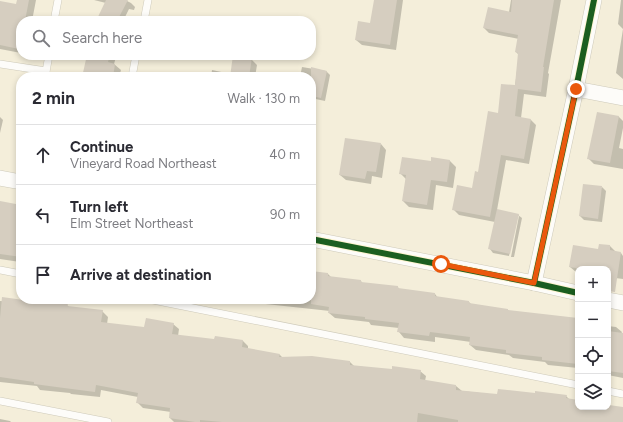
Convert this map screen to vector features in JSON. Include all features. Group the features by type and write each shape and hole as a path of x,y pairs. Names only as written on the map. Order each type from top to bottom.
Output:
{"street":[{"path":"534,283 594,0"},
{"path":"576,89 623,98"},
{"path":"0,178 16,181"},
{"path":"316,240 575,292"},
{"path":"611,301 623,303"}],"lane":[{"path":"55,16 58,0"},
{"path":"145,16 148,0"},
{"path":"45,72 48,60"},
{"path":"133,72 135,60"},
{"path":"0,64 36,72"},
{"path":"0,270 16,273"},
{"path":"173,304 575,384"},
{"path":"611,392 623,394"},
{"path":"0,401 108,422"}],"building":[{"path":"17,0 29,0 26,16 16,16 16,48 0,45 0,1 16,4"},
{"path":"106,0 128,0 120,16 98,16"},
{"path":"374,0 397,0 390,45 355,40 358,21 370,23"},
{"path":"512,0 554,0 543,67 541,92 518,89 515,116 531,119 524,159 501,155 490,217 452,210 457,185 472,188 475,171 478,172 488,111 498,113 501,84 515,85 518,53 515,52 518,35 483,28 488,7 511,12"},
{"path":"86,60 109,60 108,62 115,64 114,72 83,72"},
{"path":"232,60 252,60 250,72 231,72"},
{"path":"311,67 327,71 321,98 316,97 316,72 311,72"},
{"path":"597,112 619,116 610,163 587,159"},
{"path":"345,138 381,143 376,172 367,171 365,179 339,175"},
{"path":"402,157 431,161 431,157 450,160 447,182 431,180 427,205 402,201 406,175 399,174"},
{"path":"583,184 602,186 598,219 579,216"},
{"path":"0,201 16,204 16,256 0,254"},
{"path":"497,209 519,214 510,254 488,249"},
{"path":"599,244 610,245 610,250 621,252 615,292 611,291 611,266 569,267 573,245 598,249"},
{"path":"316,272 328,273 328,276 361,280 361,282 398,286 398,288 435,293 435,296 469,301 469,303 508,310 575,318 575,364 542,360 542,357 506,353 506,350 469,345 470,337 430,332 429,336 397,332 399,323 328,313 329,307 311,304 316,304"},
{"path":"2,297 16,299 16,304 68,304 67,306 103,310 101,322 144,327 146,318 174,323 172,334 214,339 215,336 243,340 242,347 280,354 279,357 312,356 350,361 350,365 392,369 392,366 421,370 420,379 456,385 456,390 497,394 498,389 535,393 535,391 567,395 566,398 575,400 575,410 611,410 611,405 623,407 623,422 458,422 458,420 418,413 417,422 222,422 200,420 200,422 195,422 169,418 170,408 136,403 138,393 96,385 95,392 34,384 34,382 0,377 0,318"},
{"path":"611,331 623,333 623,373 611,371"}],"cycle path":[{"path":"534,283 594,0"},
{"path":"316,240 575,292"}],"route":[{"path":"441,264 534,283 576,89"}]}
